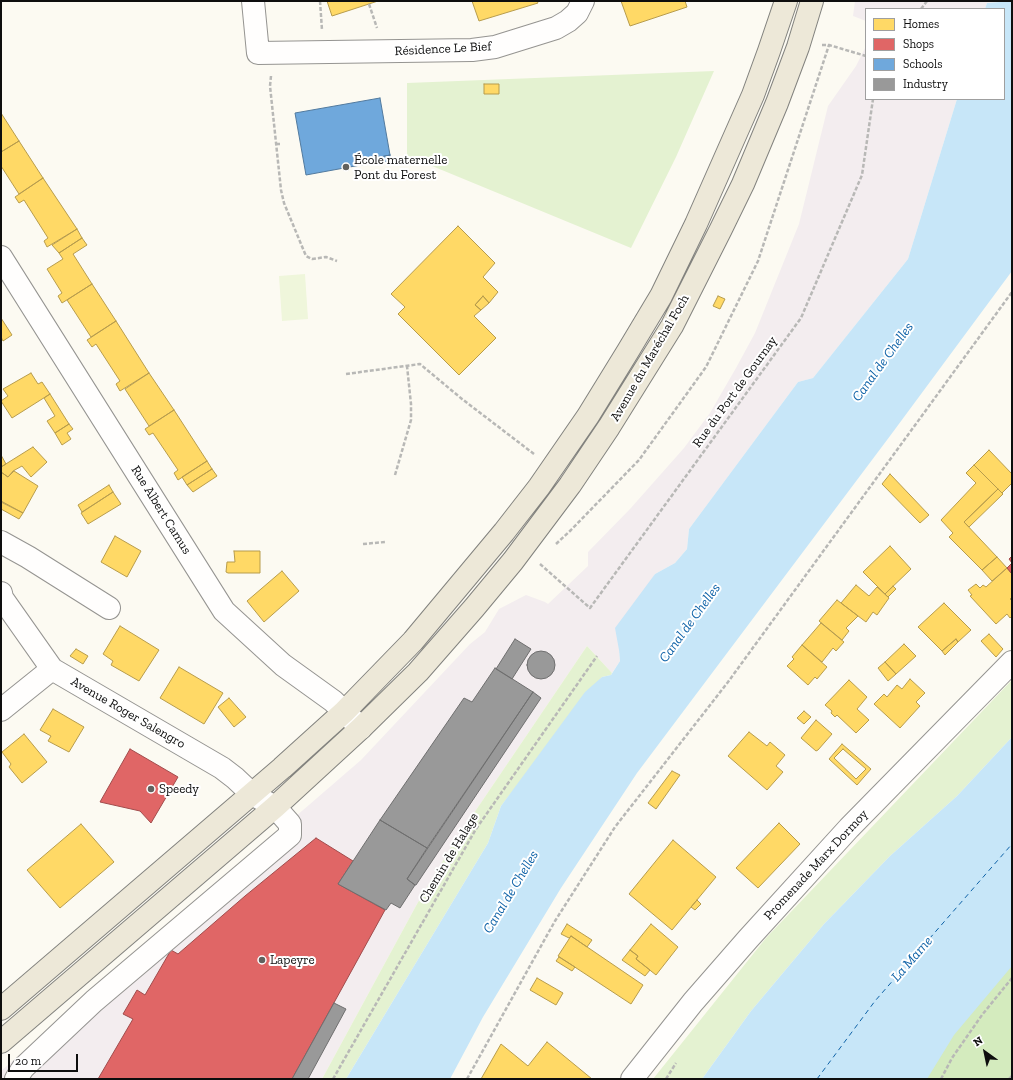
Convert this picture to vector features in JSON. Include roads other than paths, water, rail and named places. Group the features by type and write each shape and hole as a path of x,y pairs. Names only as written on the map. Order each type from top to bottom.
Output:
{"main road":[{"name":"Avenue du Maréchal Foch","path":"1,1009 252,794 344,712 413,641 504,532 539,487 588,416 661,296 696,224 753,95 770,51 786,1"},
{"name":"Avenue du Maréchal Foch","path":"1,1042 275,807 361,728 418,672 513,561 566,491 609,427 672,326 746,176 777,103 798,47 812,2"}],"street":[{"name":"Résidence Le Bief","path":"253,1 273,53 472,50 495,47 556,28 568,21 577,13 583,1"},
{"name":"Rue Albert Camus","path":"1,256 224,611 283,665 333,701 361,728"},
{"path":"1,542 28,557 109,608"},
{"name":"Avenue Roger Salengro","path":"1,596 52,669 222,768 252,794 275,807 290,824 290,835 94,1001 23,1068 16,1079"},
{"name":"Promenade Marx Dormoy","path":"632,1079 693,1002 849,828 1012,662"},
{"path":"1,710 52,669"}],"water":[{"name":"Canal de Chelles","path":"1012,1 1012,271 637,773 561,888 483,1017 450,1079 346,1079 488,843 501,806 585,692 602,677 611,675 620,661 615,628 655,574 675,563 687,549 689,529 798,382 813,378 908,259 957,100 1005,100 1005,8 985,8 987,3"},
{"name":"La Marne","path":"1012,737 1012,966 954,1035 927,1079 702,1079 751,1011 824,924 890,856 957,796"}],"place":[{"name":"École maternelle Pont du Forest","path":"346,167"},
{"name":"Speedy","path":"151,789"},
{"name":"Lapeyre","path":"262,960"}]}
